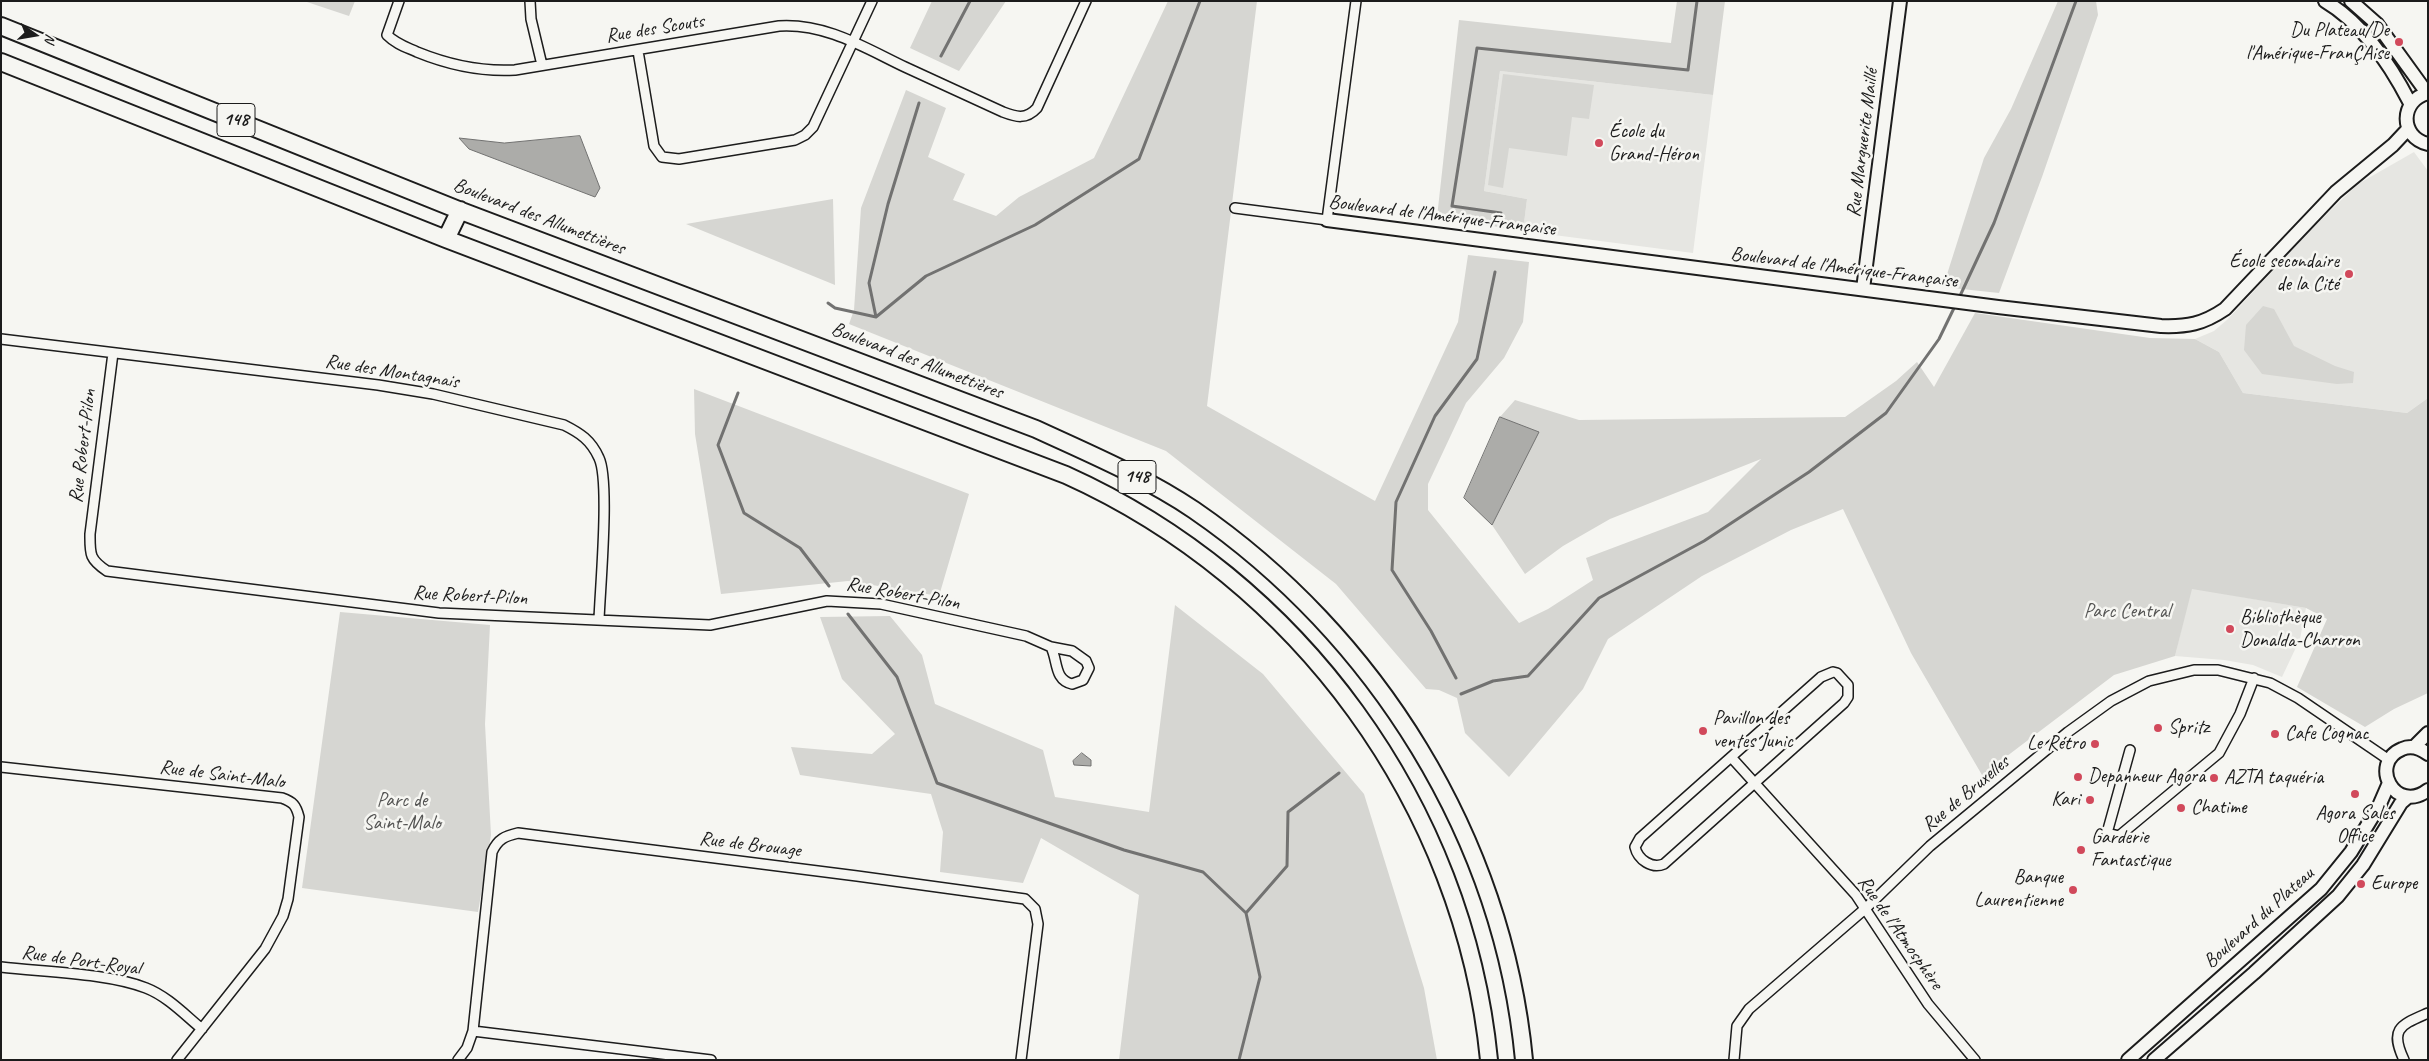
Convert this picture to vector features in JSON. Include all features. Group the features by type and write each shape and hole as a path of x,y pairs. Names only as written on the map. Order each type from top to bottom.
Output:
{"highway":[{"name":"Boulevard des Allumettières","path":"1,26 460,210 1036,429 1128,471 1192,509 1246,549 1292,589 1348,648 1394,709 1435,774 1470,849 1497,924 1518,1011 1524,1060"},
{"name":"148","path":"1,62 446,239 1066,475 1138,512 1210,560 1258,602 1317,663 1368,727 1397,773 1423,821 1437,853 1466,934 1479,987 1490,1060"},
{"path":"446,239 460,210"}],"street":[{"name":"Rue des Scouts","path":"399,1 387,35 393,41 432,58 464,67 500,71 789,25 820,29 853,41 1003,112 1024,117 1037,108 1086,1"},
{"path":"530,1 531,19 542,65"},
{"path":"638,50 654,146 662,157 679,160 795,140 805,135 812,127 872,1"},
{"path":"1327,220 1356,1"},
{"name":"Rue Marguerite Maillé","path":"1863,289 1900,1"},
{"path":"2325,1 2348,19 2370,43 2410,103"},
{"path":"2351,1 2376,24 2427,93 2415,98 2410,103 2406,113 2421,140"},
{"name":"Boulevard de l'Amérique-Française","path":"1235,208 1863,289 2176,327 2205,322 2225,309 2336,192 2382,154 2421,140"},
{"name":"Rue des Montagnais","path":"1,340 433,394 564,425 581,433 591,443 601,460 604,490 599,620"},
{"name":"Rue Robert-Pilon","path":"113,353 90,534 90,556 107,571 438,613 710,625 813,603 847,600 881,604 1026,636 1051,647 1072,651 1086,661 1089,668 1083,680 1072,684 1061,681 1051,647"},
{"name":"Rue de Bruxelles","path":"1734,1060 1737,1026 1749,1009 1866,908 1947,832 2068,732 2118,697 2149,681 2194,670 2218,670 2270,683 2298,698 2390,760"},
{"path":"1833,672 1837,673 1848,686 1848,697 1844,703 1755,783 1664,864 1658,866 1648,864 1636,851 1635,847 1640,838 1821,677 1833,672"},
{"path":"2130,750 2107,833 2119,836 2219,753 2240,714 2254,678"},
{"path":"2390,760 2400,750 2414,747 2428,733"},
{"path":"2414,747 2428,754"},
{"name":"Rue de l'Atmosphère","path":"1731,757 1866,908 1928,1004 1975,1060"},
{"name":"Boulevard du Plateau","path":"2128,1060 2321,889 2351,852 2379,806 2388,783 2386,767 2390,760"},
{"name":"Rue de Saint-Malo","path":"1,767 282,798 291,801 297,807 298,825 288,899 283,916 265,949 177,1060"},
{"path":"2388,783 2400,794 2408,797 2415,797 2428,790"},
{"name":"Boulevard du Plateau","path":"2154,1060 2254,973 2338,896 2363,865 2401,803 2408,797"},
{"name":"Rue de Brouage","path":"458,1060 466,1048 473,1031 492,852 502,838 518,833 1025,899 1035,909 1038,924 1021,1060"},
{"name":"Rue de Port-Royal","path":"1,967 96,977 146,988 160,995 202,1029"},
{"path":"2404,1060 2398,1047 2398,1032 2401,1026 2428,1013"},
{"path":"473,1031 711,1060"}],"shaded area":[{"name":"École du Grand-Héron","path":"1500,71 1713,95 1693,253 1523,231 1527,199 1484,191"},
{"path":"580,136 600,188 595,197 469,149 459,138 504,143"},
{"name":"École secondaire de la Cité","path":"2414,152 2428,171 2428,398 2407,413 2243,393 2219,352 2195,339 2214,331 2228,319 2311,229 2358,184"},
{"path":"1500,417 1539,432 1492,525 1464,498"},
{"path":"2191,588 2306,608 2300,639 2282,677 2253,665 2224,660 2175,656"},
{"path":"1082,753 1091,760 1091,766 1074,765 1073,761"}],"green space":[{"path":"304,1 355,1 349,16"},
{"path":"932,1 1006,1 959,71 910,48"},
{"name":"Parc Central","path":"1168,1 1257,1 1207,406 1375,501 1458,322 1468,255 1529,262 1523,322 1504,358 1466,403 1428,484 1428,510 1519,623 1548,609 1593,580 1586,558 1708,512 1761,459 1610,519 1563,546 1525,574 1492,525 1538,432 1500,417 1515,400 1579,420 1845,417 1896,381 1917,362 1934,387 1975,313 2150,338 2195,339 2219,352 2243,393 2407,413 2428,398 2428,693 2394,709 2365,727 2297,687 2327,619 2306,608 2192,589 2175,656 2114,675 1982,775 1911,653 1843,509 1791,530 1702,576 1608,639 1583,689 1509,777 1465,733 1457,698 1439,690 1426,689 1336,584 1166,451 849,324 854,310 861,208 906,90 946,108 928,157 965,174 953,200 996,216 1019,197 1094,158"},
{"path":"1677,1 1725,1 1713,95 1500,71 1484,191 1527,199 1523,231 1437,217 1459,20 1671,43"},
{"path":"2058,1 2096,1 2098,15 2042,177 1999,293 1943,287 1984,158 2011,109"},
{"path":"1503,74 1594,85 1589,119 1572,117 1567,156 1509,148 1503,188 1488,185"},
{"path":"833,199 835,285 686,224"},
{"path":"2263,306 2274,309 2294,346 2335,366 2354,372 2353,383 2337,384 2262,374 2244,350 2246,325"},
{"path":"694,389 969,494 939,596 848,581 721,594 695,434"},
{"path":"1175,605 1263,674 1364,794 1424,988 1437,1060 1119,1060 1139,895 1041,838 1023,883 940,872 943,832 931,794 800,775 791,747 872,754 895,734 842,679 820,617 890,616 922,655 935,704 1043,750 1055,797 1149,812"},
{"name":"Parc de Saint-Malo","path":"340,612 490,625 485,724 491,835 478,912 302,888"}],"waterway":[{"path":"941,56 970,1"},
{"path":"828,303 835,308 876,317 926,276 1035,225 1139,159 1200,1"},
{"path":"1501,213 1452,206 1477,48 1688,70 1697,1"},
{"path":"1959,298 1994,223 2076,1"},
{"path":"876,317 869,283 888,204 919,103"},
{"path":"1456,678 1431,631 1392,570 1396,502 1435,416 1477,359 1495,272"},
{"path":"1461,694 1493,681 1528,676 1599,598 1704,541 1809,472 1886,413 1939,339 1955,306"},
{"path":"738,393 718,445 744,513 800,548 829,586"},
{"path":"848,614 897,677 937,783 1124,850 1203,872 1246,913"},
{"path":"1239,1060 1260,977 1246,913 1287,866 1288,812 1339,773"}],"place":[{"name":"Du Plateau/De l'Amérique-FranÇAise","path":"2399,42"},
{"name":"École du Grand-Héron","path":"1599,143"},
{"name":"École secondaire de la Cité","path":"2349,274"},
{"name":"Bibliothèque Donalda-Charron","path":"2230,629"},
{"name":"Spritz","path":"2158,728"},
{"name":"Pavillon des ventes Junic","path":"1703,731"},
{"name":"Cafe Cognac","path":"2275,734"},
{"name":"Le Rétro","path":"2095,744"},
{"name":"Depanneur Agora","path":"2078,777"},
{"name":"AZTA taquéria","path":"2214,778"},
{"name":"Agora Sales Office","path":"2355,794"},
{"name":"Kari","path":"2090,800"},
{"name":"Chatime","path":"2181,808"},
{"name":"Garderie Fantastique","path":"2081,850"},
{"name":"Europe","path":"2361,884"},
{"name":"Banque Laurentienne","path":"2073,890"}]}
